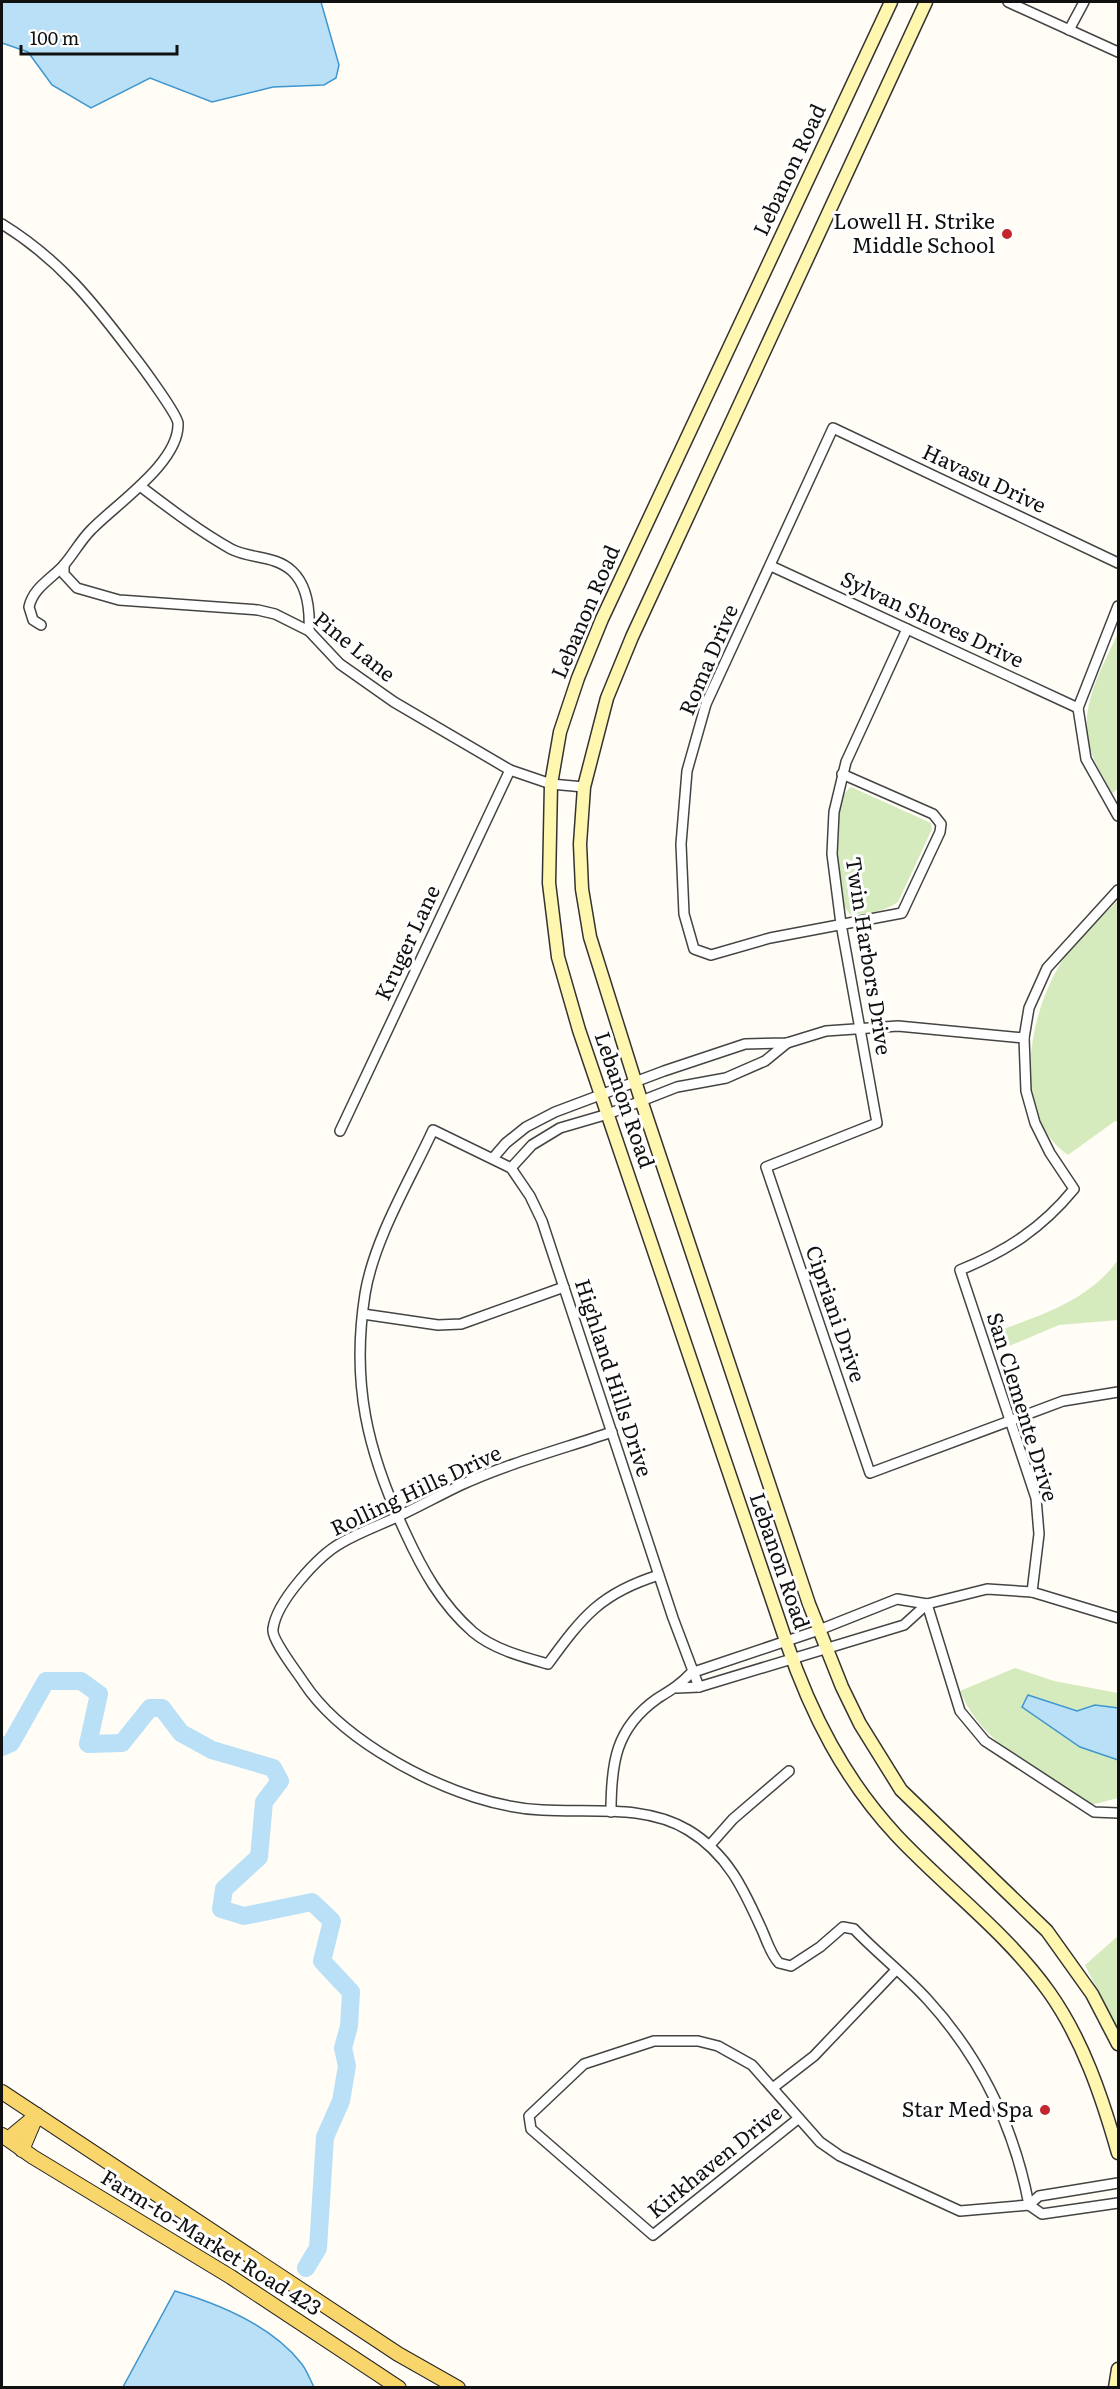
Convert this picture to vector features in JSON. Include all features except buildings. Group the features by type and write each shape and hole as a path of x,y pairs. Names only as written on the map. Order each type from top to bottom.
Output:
{"main road":[{"name":"Lebanon Road","path":"891,2 602,619 578,678 560,732 551,784 549,883 558,957 608,1114 786,1641 817,1722 849,1778 897,1836 1010,1943 1050,1993 1081,2047 1106,2109 1119,2153"},
{"name":"Lebanon Road","path":"926,2 632,637 607,698 584,787 580,844 582,889 590,937 641,1101 819,1630 860,1724 901,1790 1047,1931 1092,1994 1119,2044"},
{"path":"2,2092 398,2354 458,2388"},
{"path":"5,2137 37,2115"},
{"path":"22,2150 37,2115"},
{"name":"Farm-to-Market Road 423","path":"5,2137 22,2150 231,2277 399,2388"},
{"path":"1115,2388 1119,2369"}],"street":[{"path":"1008,2 1119,52"},
{"path":"1069,30 1084,2"},
{"path":"2,224 34,244 95,304 178,420 176,440 140,486 91,530 64,565 37,590 29,603 33,620 41,626"},
{"name":"Havasu Drive","path":"833,428 1119,563"},
{"name":"Roma Drive","path":"833,428 706,704 687,771 681,844 684,914 694,949 701,953 711,955 770,938 841,924"},
{"path":"140,486 233,550 281,563 292,572 307,598 309,631"},
{"name":"Pine Lane","path":"64,565 64,574 69,582 91,593 119,600 258,610 275,614 309,631 340,664 394,702 510,770 551,784 584,787"},
{"name":"Sylvan Shores Drive","path":"771,566 1078,708"},
{"path":"1119,606 1078,708 1086,759 1119,816"},
{"name":"Twin Harbors Drive","path":"766,1167 877,1123 841,924 832,854 834,812 842,774 907,629"},
{"name":"Kruger Lane","path":"340,1131 510,770"},
{"path":"841,924 902,913 940,832 941,824 933,814 842,774"},
{"path":"493,1158 506,1143 526,1127 555,1112 635,1081 745,1044 787,1043 826,1031 898,1026 1024,1038 1029,1008 1047,968 1119,890"},
{"name":"San Clemente Drive","path":"1024,1038 1026,1091 1035,1123 1050,1153 1074,1189 1052,1216 1022,1239 995,1256 960,1270 1036,1498 1039,1534 1032,1592"},
{"path":"511,1168 532,1146 560,1128 608,1114 677,1087 726,1078 765,1061 787,1043"},
{"name":"Highland Hills Drive","path":"363,1314 365,1292 378,1248 433,1130 511,1168 530,1196 542,1221 691,1673 699,1687"},
{"name":"Cipriani Drive","path":"766,1167 870,1473 1011,1420"},
{"path":"564,1287 460,1324 438,1325 363,1314 359,1350 363,1407 374,1458 423,1571 455,1614 475,1634 519,1656 548,1664 594,1606 637,1582 659,1575"},
{"path":"1011,1420 1063,1401 1119,1392"},
{"name":"Rolling Hills Drive","path":"611,1812 541,1810 504,1806 472,1796 405,1767 341,1723 308,1688 272,1631 292,1592 311,1568 340,1543 398,1517 462,1484 612,1432"},
{"path":"1119,1618 1032,1592 987,1589 927,1604 897,1599 819,1630 691,1673 677,1688 641,1713 622,1739 611,1770 611,1812 654,1816 686,1828 710,1845 732,1869 744,1888 775,1960 784,1966 800,1960 843,1927 849,1926 925,1997 959,2036 985,2076 1011,2132 1029,2205 1042,2214 1119,2203"},
{"path":"677,1688 699,1687 904,1625 927,1604"},
{"path":"927,1604 960,1711 985,1741 1094,1812 1119,1813"},
{"path":"710,1845 733,1819 789,1771"},
{"path":"896,1970 814,2056 774,2088 820,2142 840,2156 960,2211 1029,2205 1040,2196 1119,2183"},
{"name":"Kirkhaven Drive","path":"774,2088 752,2065 718,2046 675,2039 654,2041 584,2064 529,2116 531,2129 652,2235 799,2118"}],"green space":[{"path":"1118,633 1118,788 1112,794 1090,748 1087,717 1093,688"},
{"path":"851,787 931,823 932,829 898,902 875,912 862,914 850,914 845,908 839,863 839,809 844,796"},
{"path":"1118,900 1118,1122 1115,1121 1068,1155 1049,1137 1038,1114 1031,1089 1030,1062 1034,1034 1050,983 1062,961"},
{"path":"1118,1260 1118,1320 1059,1325 995,1352 989,1334 1043,1314 1076,1297 1106,1275"},
{"path":"1015,1668 1054,1681 1118,1693 1118,1798 1091,1805 1016,1757 983,1728 960,1691"},
{"path":"1118,1936 1118,2032 1085,1965"}],"water":[{"path":"2,2 321,2 339,65 336,78 324,85 273,87 212,102 150,78 91,108 52,85 28,52 2,43"},
{"path":"1028,1695 1077,1711 1095,1705 1118,1708 1118,1760 1080,1747 1022,1707"},
{"path":"175,2291 226,2309 260,2327 289,2350 301,2363 314,2387 123,2387"}],"waterway":[{"path":"2,1747 11,1743 46,1681 81,1681 99,1694 88,1744 122,1743 150,1708 162,1708 181,1733 212,1750 273,1768 280,1781 264,1802 259,1857 224,1889 221,1909 244,1916 312,1902 332,1921 322,1961 351,1992 349,2026 343,2048 347,2066 341,2101 325,2137 318,2248 306,2268"}],"place":[{"name":"Lowell H. Strike Middle School","path":"1007,234"},
{"name":"Star Med Spa","path":"1045,2110"}]}
